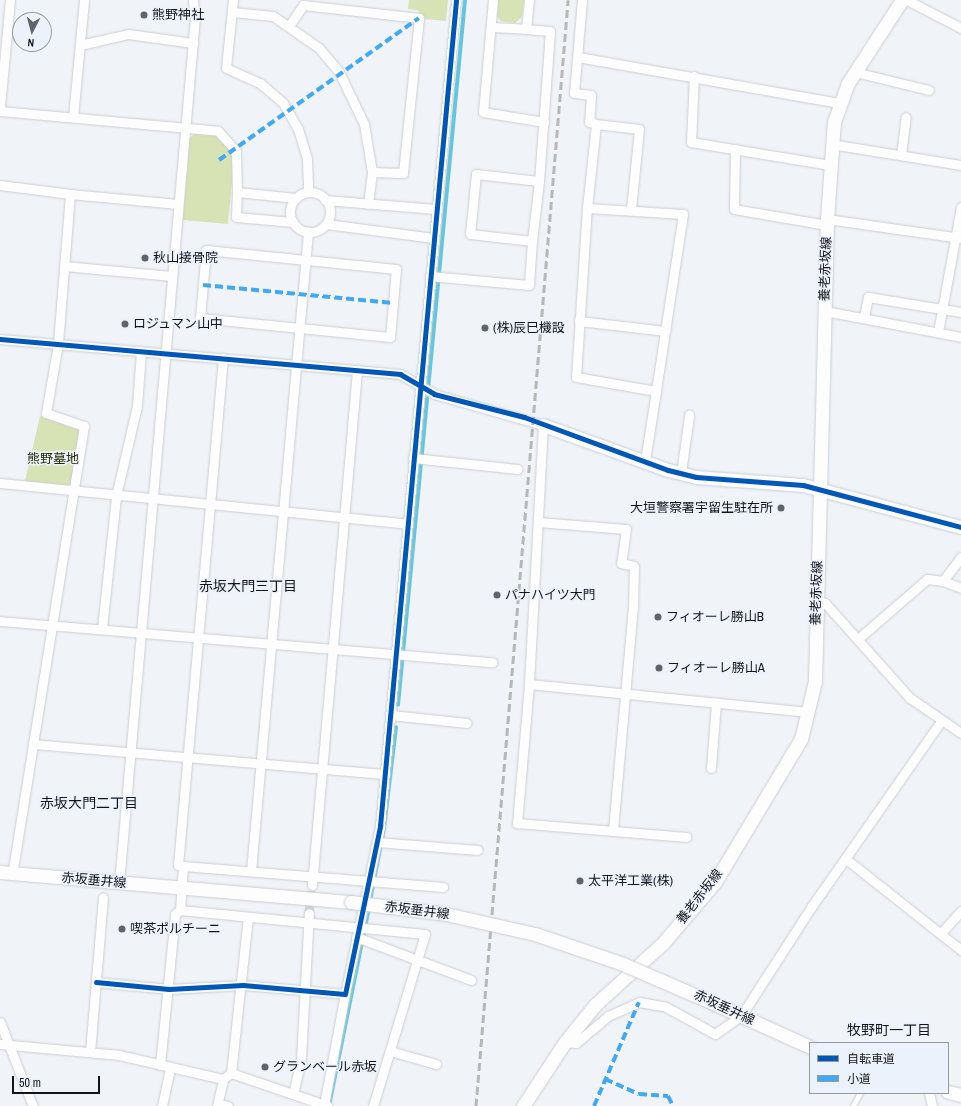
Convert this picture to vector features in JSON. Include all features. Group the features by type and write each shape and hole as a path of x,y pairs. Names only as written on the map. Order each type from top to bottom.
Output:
{"main road":[{"name":"養老赤坂線","path":"523,1106 565,1042 595,1005 663,943 715,882 801,739 809,712 815,681 827,222 831,144 839,103 855,72 902,0"},
{"path":"543,425 681,473 776,480 820,489 961,527"},
{"name":"赤坂垂井線","path":"6,873 351,902 446,914 535,934 623,964 809,1047"},
{"path":"949,1092 961,1095"}],"street":[{"path":"0,107 10,0"},
{"path":"74,117 84,0"},
{"path":"119,883 132,752 152,500 193,43 193,0"},
{"path":"233,0 226,68 260,83 283,104 298,129 307,159 308,192"},
{"path":"231,1073 326,1105 345,994 359,926 369,881 380,843 385,774 432,276 436,209 456,0"},
{"path":"494,0 483,112 544,122"},
{"path":"526,29 529,0"},
{"path":"582,0 574,93 591,95 589,122 639,129 631,208"},
{"path":"907,0 961,28"},
{"path":"289,26 303,5 420,18 403,173 372,172"},
{"path":"232,12 273,16 319,48 354,98 364,124 372,172 368,204"},
{"path":"432,276 529,285 544,122 550,31 491,27"},
{"path":"80,45 128,34 193,43"},
{"path":"578,56 839,103"},
{"path":"855,72 929,90"},
{"path":"694,76 691,142 830,165"},
{"path":"0,110 218,130 229,139 239,162 236,217 292,222 308,232"},
{"path":"901,155 906,117"},
{"path":"596,124 586,208 576,377 656,391"},
{"path":"831,144 961,165"},
{"path":"735,149 734,209 959,238"},
{"path":"532,241 470,234 476,174 539,181"},
{"path":"0,185 70,194 178,204"},
{"path":"237,192 296,198 308,192"},
{"path":"308,192 325,200 436,209"},
{"path":"6,873 33,744 84,426 46,413 58,344 70,194"},
{"path":"292,222 290,209 296,198"},
{"path":"325,200 330,212 326,224"},
{"path":"938,332 959,238 961,207"},
{"path":"586,208 631,208 683,214 645,461"},
{"path":"308,232 326,224 434,238"},
{"path":"252,872 298,329 308,232"},
{"path":"206,250 396,269 390,337 298,329 200,318 206,250"},
{"path":"64,266 172,276"},
{"path":"864,317 868,297 961,312"},
{"path":"825,311 961,336"},
{"path":"579,321 665,331"},
{"path":"0,339 400,374 433,393 543,425 529,684 517,823 686,837"},
{"path":"102,628 116,496 137,406 141,351"},
{"path":"223,358 178,866 252,872 312,880 369,881 443,886"},
{"path":"312,880 330,648 357,371"},
{"path":"681,473 690,415"},
{"path":"415,458 517,469"},
{"path":"0,483 74,490 152,500 283,511 408,524"},
{"path":"538,522 626,529 622,563 634,566 613,831"},
{"path":"943,581 961,556"},
{"path":"858,638 926,579 943,581 961,588"},
{"path":"816,599 825,603 858,638 910,698 961,733"},
{"path":"0,621 141,631 492,662"},
{"path":"529,684 809,712"},
{"path":"711,768 716,702"},
{"path":"391,715 467,723"},
{"path":"565,1042 576,1043 608,1016 639,1002 666,1007 715,1034 741,1016 846,859 942,721"},
{"path":"33,744 385,774"},
{"path":"380,843 478,850"},
{"path":"846,859 961,950"},
{"path":"180,910 183,866"},
{"path":"90,1052 103,898"},
{"path":"160,1065 169,989 175,914 180,910 248,917 309,918 370,928 425,934 373,1106"},
{"path":"941,933 961,911"},
{"path":"228,1106 217,1105 223,1079 231,1073 243,984 248,917"},
{"path":"293,1094 301,1059 302,990 309,918"},
{"path":"357,937 367,943 417,959 471,980"},
{"path":"96,982 169,989 243,984 345,994"},
{"path":"0,1022 5,1045 33,1106"},
{"path":"5,1045 90,1052 223,1079"},
{"path":"390,1051 436,1064"},
{"path":"162,1106 170,1068"},
{"path":"929,1094 932,1106"}],"lane":[{"path":"853,1106 859,1094"}],"green space":[{"path":"409,0 448,0 446,21 424,19 417,10 408,9"},
{"path":"497,0 524,0 522,17 515,23 501,21 496,15"},
{"path":"196,133 215,135 227,146 234,160 228,224 183,220 189,138"},
{"name":"熊野墓地","path":"40,416 80,430 71,486 25,481"}],"waterway":[{"path":"398,705 465,0"},
{"path":"370,901 384,828 396,728"},
{"path":"329,1106 369,907"}],"tunnel":[{"path":"309,913 312,885"}],"railway":[{"path":"476,1106 568,0"}],"marked path":[{"path":"219,160 419,18"},
{"path":"203,285 393,303"},
{"path":"594,1106 639,1002"},
{"path":"605,1079 639,1094 668,1096 673,1106"}],"cycle path":[{"path":"96,982 169,989 243,985 345,994 380,826 456,0"},
{"path":"0,339 400,374 434,394 524,417 668,470 696,477 803,485 961,527"}],"place":[{"name":"熊野神社","path":"144,15"},
{"name":"秋山接骨院","path":"145,258"},
{"name":"ロジュマン山中","path":"125,324"},
{"name":"(株)辰巳機設","path":"485,328"},
{"name":"大垣警察署宇留生駐在所","path":"781,508"},
{"name":"パナハイツ大門","path":"497,595"},
{"name":"フィオーレ勝山B","path":"658,617"},
{"name":"フィオーレ勝山A","path":"659,668"},
{"name":"太平洋工業(株)","path":"580,881"},
{"name":"喫茶ポルチーニ","path":"122,929"},
{"name":"グランベール赤坂","path":"265,1067"}],"district":[{"name":"赤坂大門三丁目","path":"248,586"},
{"name":"赤坂大門二丁目","path":"89,803"},
{"name":"牧野町一丁目","path":"889,1030"}]}
